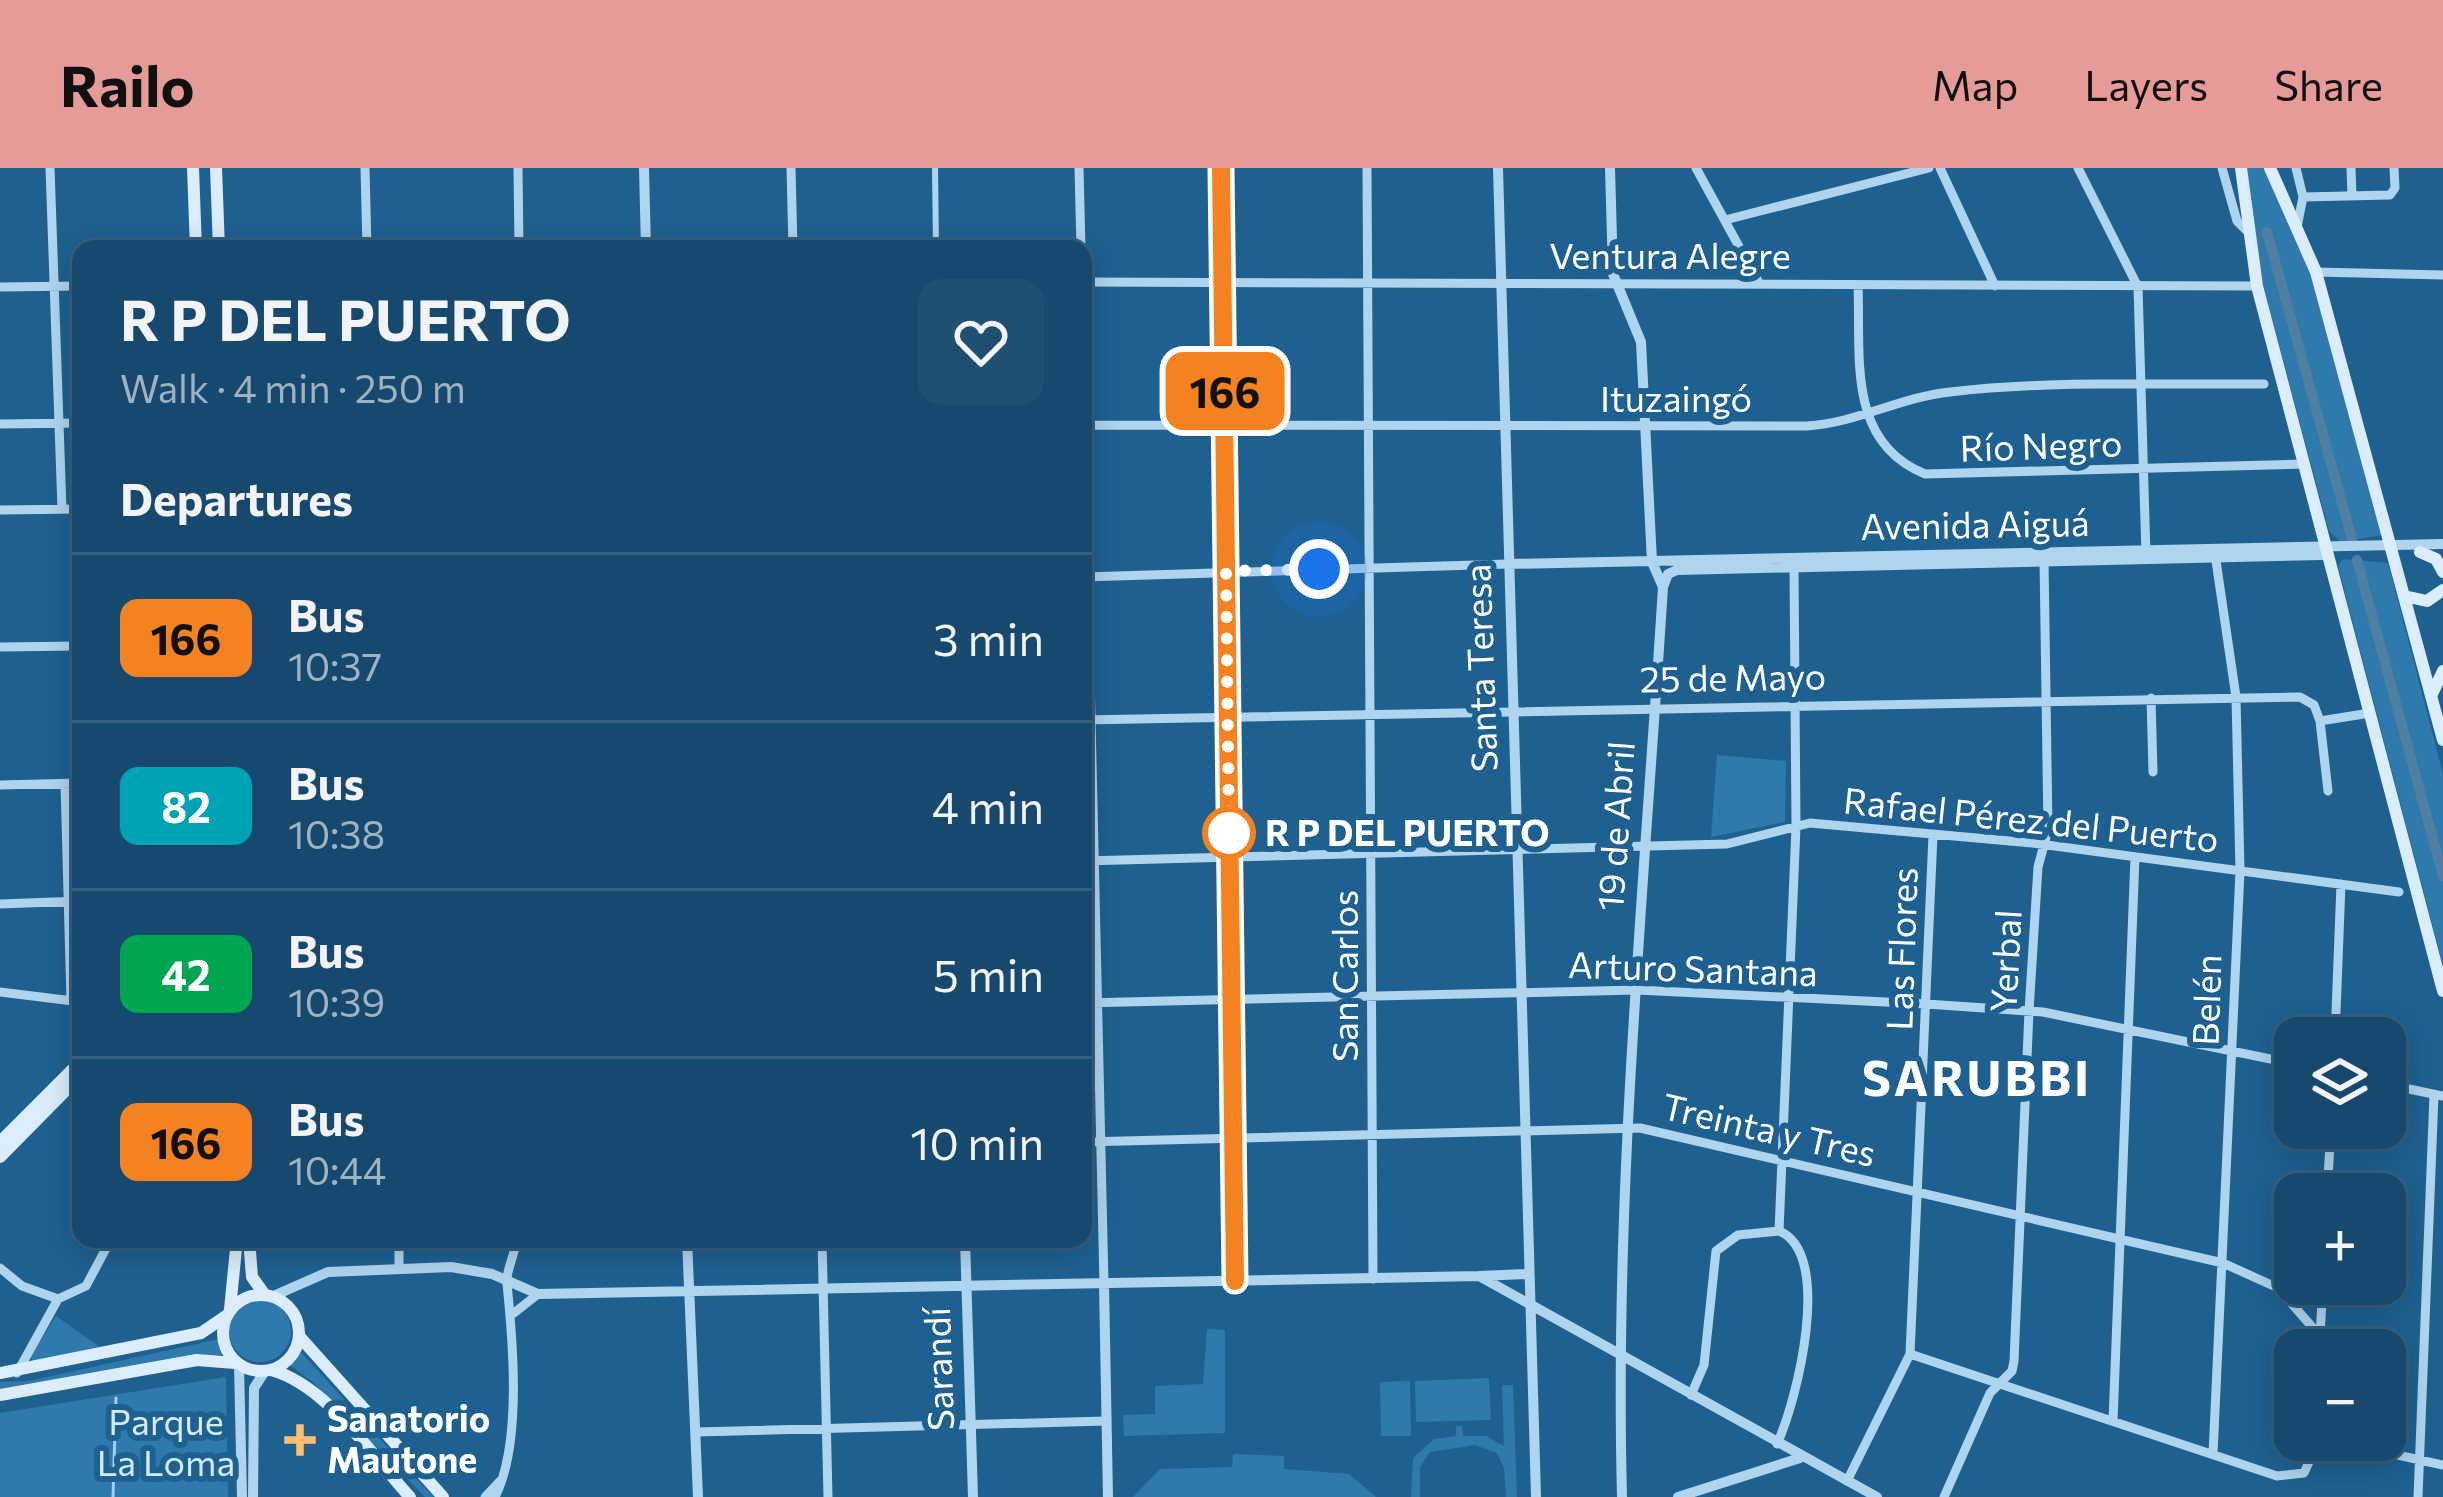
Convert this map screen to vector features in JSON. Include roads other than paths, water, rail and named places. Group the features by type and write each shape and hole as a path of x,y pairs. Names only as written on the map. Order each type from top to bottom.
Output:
{"main road":[{"path":"193,168 196,240"},
{"path":"216,168 219,240"},
{"path":"2240,168 2257,286 2443,991"},
{"path":"2270,168 2316,272 2443,740"},
{"path":"2420,552 2436,559 2443,572"},
{"path":"2404,596 2427,601 2443,590"},
{"path":"2432,695 2443,671"},
{"path":"0,1142 72,1069"},
{"path":"0,1157 72,1084"},
{"path":"236,1248 224,1346 238,1364"},
{"path":"250,1248 252,1277 268,1296 293,1312 299,1336 443,1497"},
{"path":"0,1373 201,1333 246,1298 268,1296"},
{"path":"268,1371 287,1361 299,1336"},
{"path":"0,1395 196,1360 268,1371 298,1382 327,1407 410,1497"}],"street":[{"path":"50,168 62,509"},
{"path":"365,168 368,240"},
{"path":"518,168 519,240"},
{"path":"644,168 646,240"},
{"path":"791,168 793,240"},
{"path":"935,168 937,240"},
{"path":"1079,168 1081,240"},
{"path":"1221,168 1235,1281"},
{"name":"San Carlos","path":"1367,168 1365,568 1373,1279"},
{"name":"Santa Teresa","path":"1498,168 1535,1497"},
{"name":"19 de Abril","path":"1610,168 1616,282 1641,342 1652,562 1663,586 1642,847 1618,1357 1622,1497"},
{"path":"1696,168 1760,283"},
{"path":"1725,220 1929,168"},
{"path":"1940,168 1995,286"},
{"path":"2078,168 2138,287 2145,556"},
{"path":"2222,168 2237,221 2248,232"},
{"path":"2296,168 2303,197 2297,227"},
{"path":"2350,168 2352,196"},
{"path":"2303,197 2390,195 2395,188 2394,168"},
{"path":"2316,272 2443,275"},
{"name":"Ventura Alegre","path":"1092,282 2257,286"},
{"path":"1858,285 1864,414"},
{"path":"0,287 72,286"},
{"name":"Ituzaingó","path":"1092,424 1807,426 1953,391 2264,384"},
{"name":"Río Negro","path":"1864,414 1895,458 1925,474 2304,464"},
{"path":"0,424 72,423"},
{"path":"0,510 72,508"},
{"name":"Avenida Aiguá","path":"1508,564 1794,565 2443,548"},
{"name":"Avenida Aiguá","path":"2392,549 2443,548"},
{"name":"Belén","path":"2213,1454 2240,871 2236,698 2215,554"},
{"name":"Yerbal","path":"1944,1497 2014,1361 2029,1011 2044,845 2044,558"},
{"path":"1092,576 1508,564"},
{"name":"Avenida Aiguá","path":"1663,586 1671,572 1718,565"},
{"path":"1779,1231 1796,826 1794,565"},
{"path":"0,647 72,646"},
{"path":"2151,698 2153,772"},
{"name":"25 de Mayo","path":"1092,720 1656,705 2305,698 2320,721"},
{"path":"2328,791 2320,721 2370,713"},
{"path":"0,784 72,784"},
{"path":"64,784 72,952"},
{"name":"Rafael Pérez del Puerto","path":"1092,861 1743,842 1810,823 2044,845 2399,892"},
{"name":"Las Flores","path":"1847,1481 1910,1354 1933,835"},
{"path":"2113,1421 2135,857"},
{"path":"2336,1017 2341,884"},
{"path":"0,904 72,902"},
{"path":"1092,932 1108,1497"},
{"name":"Arturo Santana","path":"1092,1003 1637,991 1926,1004 2029,1011 2130,1027 2274,1059"},
{"path":"0,992 72,1001"},
{"path":"2406,1089 2438,1096 2418,1497"},
{"name":"Treinta y Tres","path":"1092,1142 1629,1130 2223,1263 2278,1288 2314,1329"},
{"path":"1691,1395 1704,1365 1716,1251 1738,1234 1779,1231 1800,1244 1808,1267 1801,1367 1764,1468"},
{"path":"16,1373 58,1299 86,1286 106,1248"},
{"path":"399,1248 399,1268"},
{"path":"495,1497 508,1442 513,1314 506,1281 514,1248"},
{"path":"687,1248 698,1497"},
{"path":"822,1248 828,1497"},
{"name":"Sarandí","path":"964,1248 974,1497"},
{"path":"268,1296 320,1274 399,1268 466,1267 538,1294 1529,1274"},
{"path":"0,1268 22,1286 58,1299"},
{"path":"1475,1277 1877,1497"},
{"path":"513,1314 538,1294"},
{"path":"1532,1342 1543,1325 1561,1324"},
{"path":"1910,1354 2293,1477 2309,1468 2312,1461"},
{"path":"238,1364 247,1492"},
{"path":"247,1492 254,1388 268,1371"},
{"path":"696,1432 1106,1421"},
{"path":"1678,1497 1802,1457"},
{"path":"2406,1457 2443,1466"},
{"path":"484,1497 500,1481"}],"waterway":[{"path":"2267,232 2352,539"},
{"path":"2357,560 2443,876"},
{"path":"113,1497 116,1398"}],"place":[{"name":"R P DEL PUERTO","path":"1229,833"},
{"name":"Sanatorio Mautone","path":"300,1440"}],"district":[{"name":"SARUBBI","path":"1977,1079"}],"park label":[{"name":"Parque La Loma","path":"166,1442"}]}
